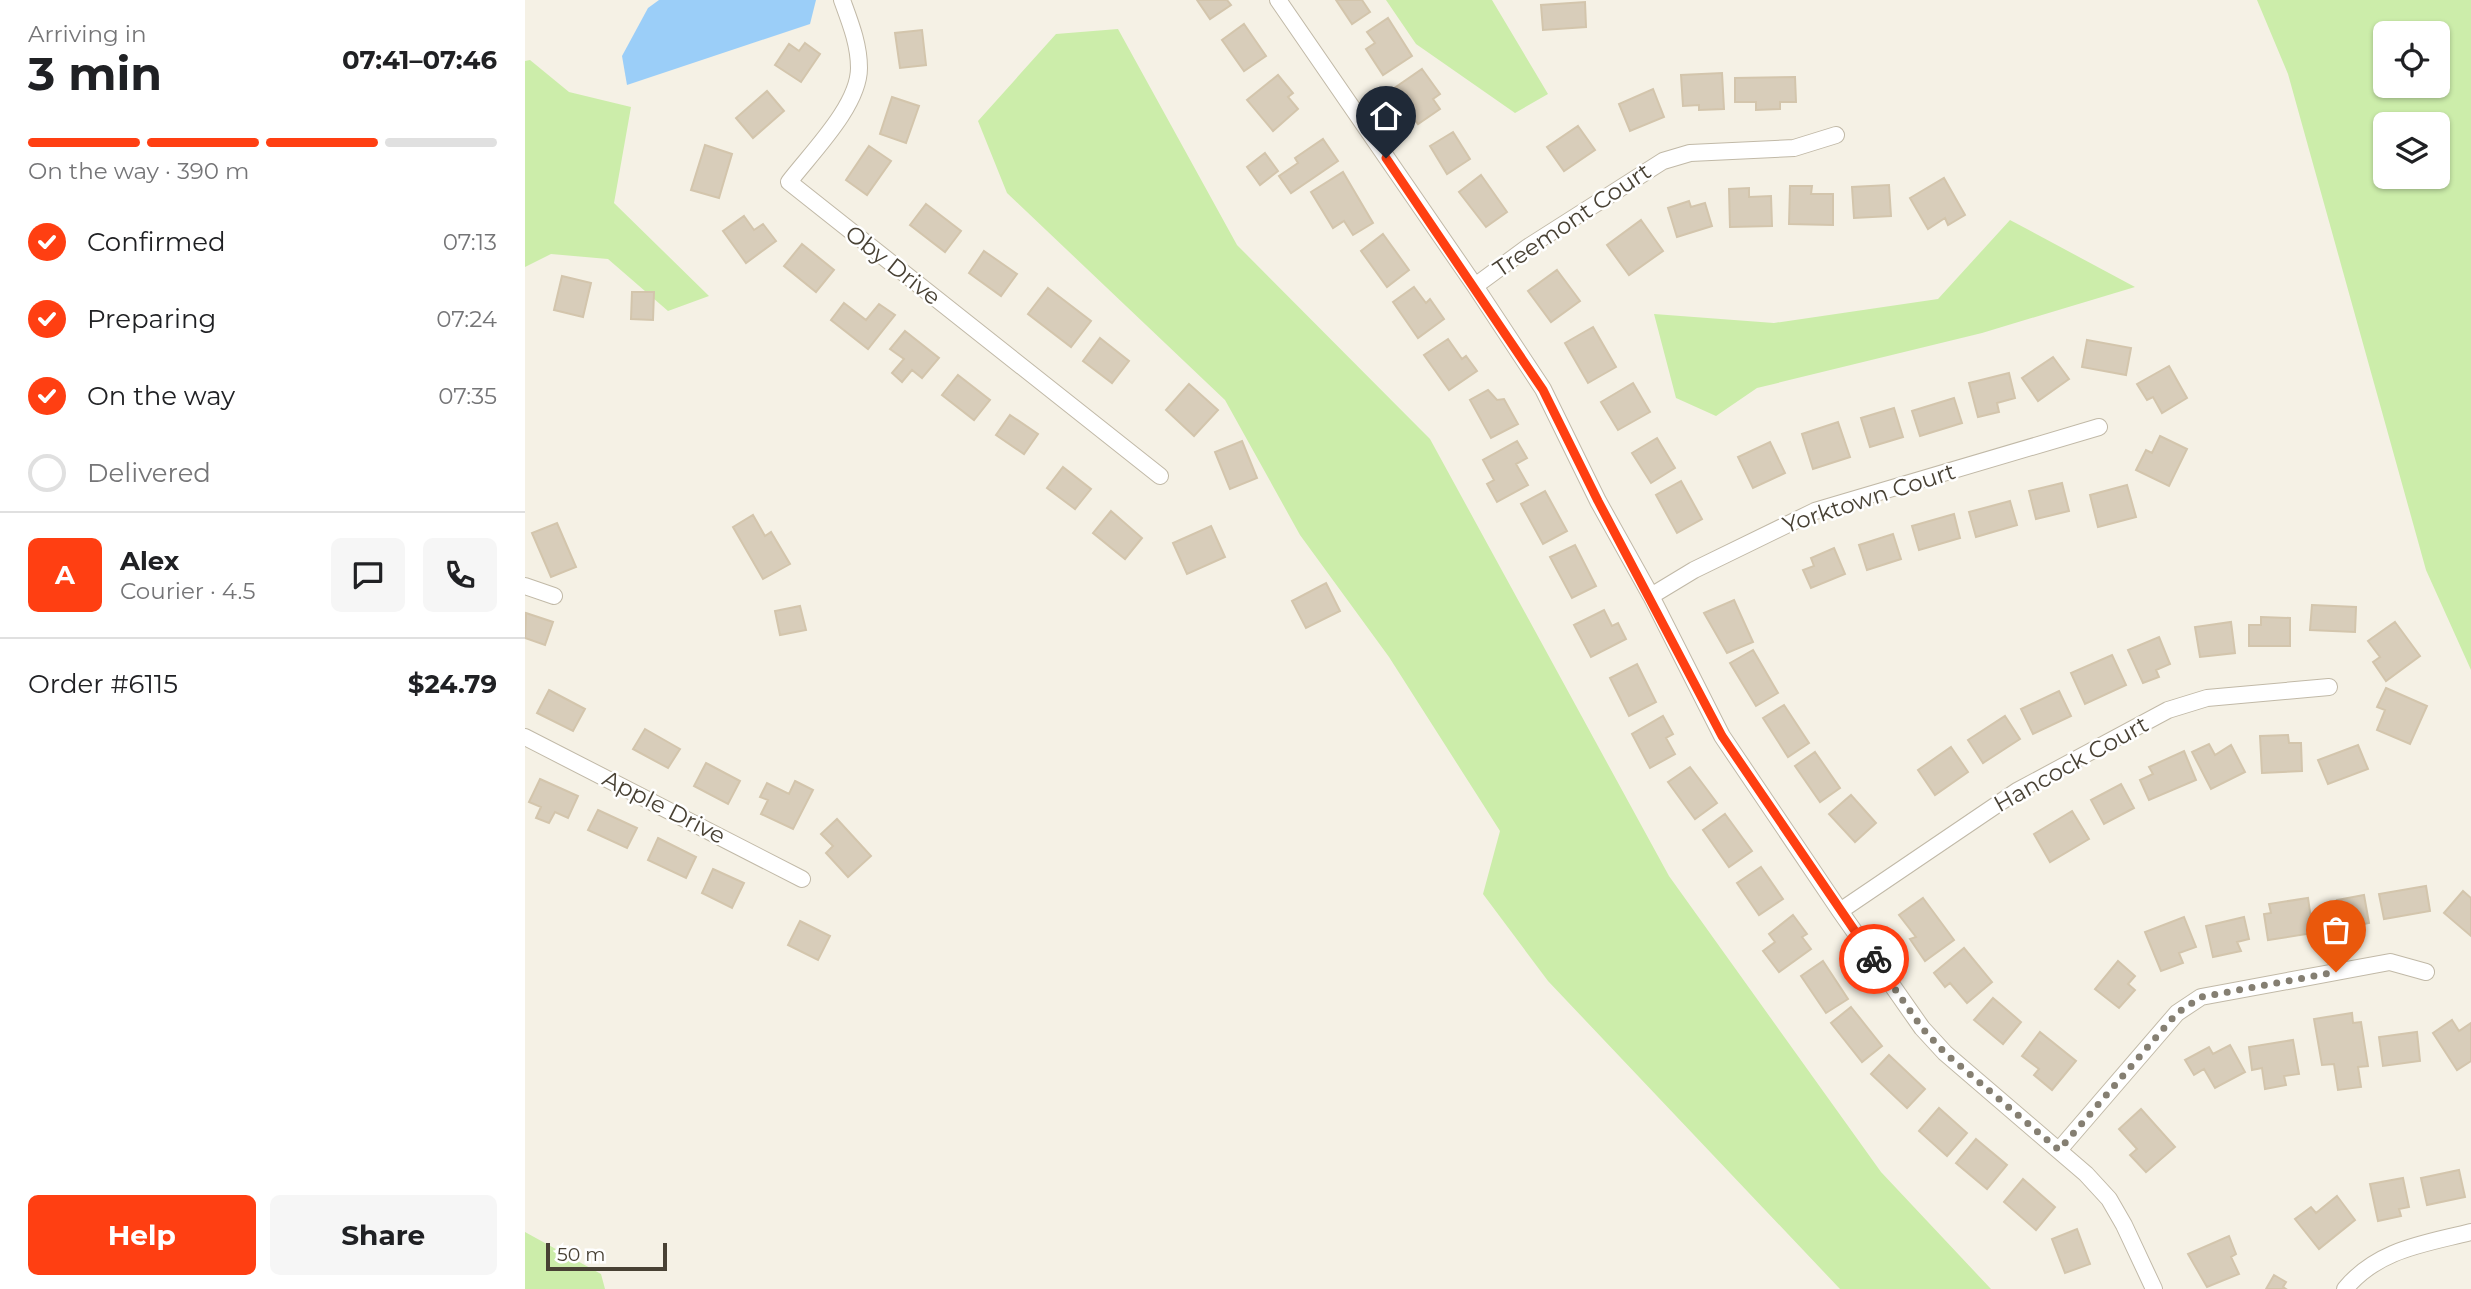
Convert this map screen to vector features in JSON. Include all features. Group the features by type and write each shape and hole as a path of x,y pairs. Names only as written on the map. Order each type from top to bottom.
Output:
{"street":[{"name":"Oby Drive","path":"842,0 856,39 859,69 856,87 848,104 789,182 1160,476"},
{"path":"1278,0 1475,286 1543,390 1598,501 1651,596 1722,736 1840,911 1922,1028 1945,1053 2059,1150 2109,1199 2154,1289"},
{"name":"Treemont Court","path":"1475,286 1528,247 1663,161 1690,153 1794,148 1836,135"},
{"name":"Yorktown Court","path":"1651,596 1727,553 1815,511 2099,427"},
{"path":"525,586 554,596"},
{"name":"Hancock Court","path":"1840,911 2017,791 2168,710 2207,698 2329,687"},
{"name":"Apple Drive","path":"525,737 802,878"},
{"path":"2059,1150 2177,1013 2201,997 2390,962 2425,971"},
{"path":"2346,1289 2367,1266 2394,1251 2471,1233"}],"green space":[{"path":"1386,0 1492,0 1548,94 1515,113 1416,44"},
{"path":"2257,0 2471,0 2471,670 2426,570 2288,74"},
{"path":"1118,29 1237,245 1430,439 1669,876 1881,1172 1991,1289 1840,1289 1548,981 1483,894 1500,831 1389,657 1300,535 1225,400 1007,193 978,121 1056,34"},
{"path":"530,60 569,92 631,107 614,203 709,296 668,311 608,259 551,254 525,267 525,61"},
{"path":"2010,220 2135,287 1982,333 1757,388 1716,416 1676,398 1654,314 1774,323 1938,299"},
{"path":"525,1232 601,1274 605,1289 525,1289"}],"water":[{"path":"659,0 816,0 810,24 627,85 622,56 648,8"}],"building":[{"path":"1197,0 1227,0 1231,5 1210,19"},
{"path":"1336,0 1362,0 1370,12 1352,24"},
{"path":"1585,2 1586,27 1543,30 1541,5"},
{"path":"1388,18 1412,56 1383,75 1366,49 1375,43 1367,32"},
{"path":"1244,24 1266,56 1244,71 1222,40"},
{"path":"922,30 926,65 900,68 895,33"},
{"path":"805,43 820,54 801,82 775,65 789,44 799,51"},
{"path":"1422,69 1440,94 1433,99 1440,109 1418,124 1393,89"},
{"path":"1722,73 1724,109 1699,110 1699,105 1683,106 1681,75"},
{"path":"1278,75 1293,93 1288,97 1298,109 1273,131 1247,100"},
{"path":"1795,77 1796,102 1780,102 1780,109 1756,110 1756,102 1735,102 1735,78"},
{"path":"1653,89 1664,117 1630,131 1619,104"},
{"path":"767,91 784,111 753,138 736,118"},
{"path":"892,97 919,106 906,143 880,134"},
{"path":"1578,126 1595,150 1564,171 1547,147"},
{"path":"1453,132 1470,159 1447,174 1430,146"},
{"path":"1323,139 1338,161 1291,193 1279,176 1298,163 1295,158"},
{"path":"705,145 732,154 719,198 691,190"},
{"path":"869,146 891,161 867,195 846,180"},
{"path":"1265,153 1278,171 1260,185 1247,167"},
{"path":"1343,172 1373,223 1353,235 1344,221 1333,228 1311,192"},
{"path":"1481,175 1507,212 1486,227 1459,192"},
{"path":"1944,178 1965,215 1948,225 1945,218 1928,229 1910,198"},
{"path":"1889,185 1891,216 1854,218 1852,187"},
{"path":"1790,186 1812,186 1811,194 1833,194 1833,225 1789,224"},
{"path":"1749,188 1749,197 1771,196 1772,226 1730,227 1729,189"},
{"path":"1689,201 1691,207 1705,203 1712,226 1677,237 1668,208"},
{"path":"926,204 961,231 945,252 910,225"},
{"path":"744,216 754,230 763,224 776,241 746,263 723,231"},
{"path":"1641,220 1663,251 1629,275 1607,245"},
{"path":"1383,234 1409,270 1387,287 1361,251"},
{"path":"802,244 834,270 816,292 784,266"},
{"path":"984,251 1017,274 1001,296 969,273"},
{"path":"1557,270 1580,301 1551,322 1528,291"},
{"path":"562,276 591,283 583,317 554,310"},
{"path":"1414,287 1426,303 1430,299 1444,319 1418,338 1393,302"},
{"path":"1048,288 1091,321 1071,347 1028,314"},
{"path":"632,292 654,292 653,320 631,319"},
{"path":"844,303 866,320 879,304 895,315 868,349 831,320"},
{"path":"1593,327 1616,367 1588,383 1565,343"},
{"path":"905,331 939,358 922,378 912,370 902,382 892,373 904,359 890,349"},
{"path":"1100,338 1129,361 1112,383 1083,361"},
{"path":"1448,339 1462,359 1466,356 1477,371 1449,390 1424,355"},
{"path":"2087,340 2131,348 2126,375 2082,367"},
{"path":"2053,357 2069,379 2038,401 2022,378"},
{"path":"2169,366 2187,398 2162,413 2153,397 2147,400 2137,384"},
{"path":"2009,373 2015,398 1997,403 1999,412 1978,417 1969,383"},
{"path":"958,375 990,400 974,420 942,395"},
{"path":"1633,383 1650,412 1618,430 1601,402"},
{"path":"1189,384 1218,410 1194,436 1166,410"},
{"path":"1488,390 1497,400 1504,399 1518,424 1491,438 1470,400"},
{"path":"1954,398 1962,423 1920,436 1912,411"},
{"path":"1894,408 1903,437 1870,447 1861,418"},
{"path":"1010,415 1038,434 1024,454 996,435"},
{"path":"1838,422 1850,457 1813,469 1802,434"},
{"path":"2160,436 2187,449 2169,486 2136,470 2146,450 2152,453"},
{"path":"1657,438 1675,468 1651,483 1632,453"},
{"path":"1242,441 1257,478 1230,489 1215,452"},
{"path":"1517,441 1527,458 1516,464 1528,485 1497,502 1487,484 1494,480 1483,460"},
{"path":"1770,442 1785,473 1753,488 1738,457"},
{"path":"1063,467 1091,489 1075,509 1047,488"},
{"path":"1681,481 1702,519 1677,533 1656,495"},
{"path":"2062,483 2069,511 2036,519 2029,491"},
{"path":"2127,485 2136,517 2098,527 2090,495"},
{"path":"1545,491 1567,531 1543,544 1521,504"},
{"path":"2010,501 2017,525 1976,537 1969,512"},
{"path":"1111,511 1142,538 1125,559 1093,533"},
{"path":"1954,514 1960,538 1919,550 1912,526"},
{"path":"753,515 765,536 771,532 790,564 763,579 733,527"},
{"path":"557,523 576,567 551,577 532,533"},
{"path":"1211,526 1225,557 1187,574 1173,543"},
{"path":"1893,534 1901,559 1867,570 1859,545"},
{"path":"1575,545 1596,586 1572,598 1550,557"},
{"path":"1834,548 1845,574 1811,588 1803,570 1814,566 1811,558"},
{"path":"1326,583 1340,611 1306,628 1292,601"},
{"path":"1734,600 1753,642 1727,653 1704,613"},
{"path":"2312,605 2356,607 2355,632 2310,630"},
{"path":"800,606 806,630 780,635 775,611"},
{"path":"1604,610 1612,626 1618,623 1626,639 1591,657 1574,625"},
{"path":"526,613 553,622 545,645 525,638"},
{"path":"2261,617 2290,618 2290,646 2249,646 2249,625 2261,625"},
{"path":"2231,622 2235,653 2200,657 2195,627"},
{"path":"2395,622 2420,656 2386,681 2373,662 2380,657 2368,641"},
{"path":"2159,637 2170,664 2156,670 2159,677 2143,683 2128,650"},
{"path":"1753,650 1778,693 1756,706 1730,663"},
{"path":"2112,655 2126,685 2085,704 2071,673"},
{"path":"1637,664 1656,702 1629,716 1610,678"},
{"path":"2386,688 2427,706 2410,744 2377,730 2385,710 2377,707"},
{"path":"549,690 585,709 573,731 537,713"},
{"path":"2059,691 2071,716 2033,734 2021,709"},
{"path":"1784,705 1809,743 1788,757 1763,718"},
{"path":"1663,716 1673,734 1666,738 1675,754 1650,768 1632,734"},
{"path":"2005,716 2020,739 1983,763 1968,740"},
{"path":"645,729 680,749 668,768 633,749"},
{"path":"2288,735 2289,743 2301,743 2302,771 2262,773 2260,736"},
{"path":"2209,744 2215,755 2231,745 2245,772 2211,789 2192,752"},
{"path":"2358,745 2368,769 2328,784 2318,760"},
{"path":"1951,747 1968,772 1935,795 1918,770"},
{"path":"2184,751 2196,780 2149,800 2140,780 2153,774 2149,767"},
{"path":"1815,752 1840,788 1820,802 1795,766"},
{"path":"706,763 740,781 728,804 694,786"},
{"path":"1690,767 1717,803 1695,819 1668,782"},
{"path":"540,779 578,796 568,818 555,812 549,823 536,818 541,807 529,802"},
{"path":"795,781 813,790 793,829 761,814 768,800 760,797 767,783 789,794"},
{"path":"2121,784 2134,808 2104,824 2091,800"},
{"path":"1851,795 1876,823 1855,842 1829,814"},
{"path":"598,810 637,828 627,848 588,830"},
{"path":"2072,811 2089,839 2050,862 2034,834"},
{"path":"1725,814 1752,851 1729,867 1703,830"},
{"path":"837,819 871,856 848,877 826,853 833,846 821,834"},
{"path":"658,838 696,857 686,878 648,860"},
{"path":"1761,867 1783,899 1759,915 1737,883"},
{"path":"713,869 744,883 732,908 702,893"},
{"path":"2426,886 2430,911 2384,919 2379,894"},
{"path":"2463,891 2471,898 2471,936 2444,913"},
{"path":"2364,895 2369,923 2326,931 2322,914 2339,911 2337,900"},
{"path":"1923,898 1954,940 1925,961 1910,939 1916,937 1899,915"},
{"path":"2308,898 2313,933 2268,940 2264,914 2271,913 2269,904"},
{"path":"1793,915 1807,934 1802,937 1811,949 1779,972 1763,951 1775,942 1769,934"},
{"path":"2184,917 2196,947 2179,953 2183,963 2161,971 2145,932"},
{"path":"2244,917 2249,939 2237,942 2241,951 2213,957 2206,926"},
{"path":"800,921 830,936 818,960 788,945"},
{"path":"1964,948 1992,982 1967,1003 1950,983 1945,987 1934,973"},
{"path":"1823,961 1848,999 1826,1013 1801,976"},
{"path":"2118,961 2135,976 2128,984 2135,990 2119,1008 2095,989"},
{"path":"1993,998 2021,1022 2003,1044 1974,1020"},
{"path":"1851,1007 1882,1046 1862,1062 1831,1023"},
{"path":"2352,1013 2353,1023 2361,1022 2368,1066 2358,1067 2361,1087 2338,1090 2334,1064 2322,1065 2314,1019"},
{"path":"2452,1020 2459,1031 2471,1023 2471,1061 2457,1070 2433,1033"},
{"path":"2040,1032 2076,1061 2052,1090 2034,1075 2039,1069 2022,1056"},
{"path":"2417,1032 2420,1061 2383,1066 2379,1037"},
{"path":"2293,1040 2299,1074 2284,1076 2286,1085 2265,1089 2262,1068 2252,1070 2249,1047"},
{"path":"2230,1045 2245,1072 2215,1088 2204,1069 2194,1075 2185,1060 2209,1047 2213,1054"},
{"path":"1889,1055 1925,1089 1907,1108 1871,1074"},
{"path":"1939,1108 1967,1133 1947,1156 1919,1131"},
{"path":"2141,1109 2175,1147 2146,1172 2130,1155 2137,1149 2119,1129"},
{"path":"1976,1139 2007,1165 1987,1189 1956,1163"},
{"path":"2459,1170 2465,1197 2427,1205 2421,1178"},
{"path":"2403,1178 2409,1207 2399,1209 2401,1216 2378,1221 2370,1184"},
{"path":"2023,1179 2055,1207 2036,1230 2004,1202"},
{"path":"2337,1196 2355,1220 2319,1249 2295,1219 2311,1207 2316,1213"},
{"path":"2077,1229 2090,1264 2065,1273 2052,1239"},
{"path":"2229,1236 2236,1254 2231,1257 2239,1274 2207,1287 2188,1254"},
{"path":"2274,1275 2286,1282 2283,1287 2286,1289 2266,1289"}],"way so far":[{"path":"1874,959 1922,1028 1945,1053 2059,1150 2177,1013 2201,997 2336,972"}],"route":[{"path":"1386,158 1543,390 1598,501 1651,596 1722,736 1874,959"}]}
